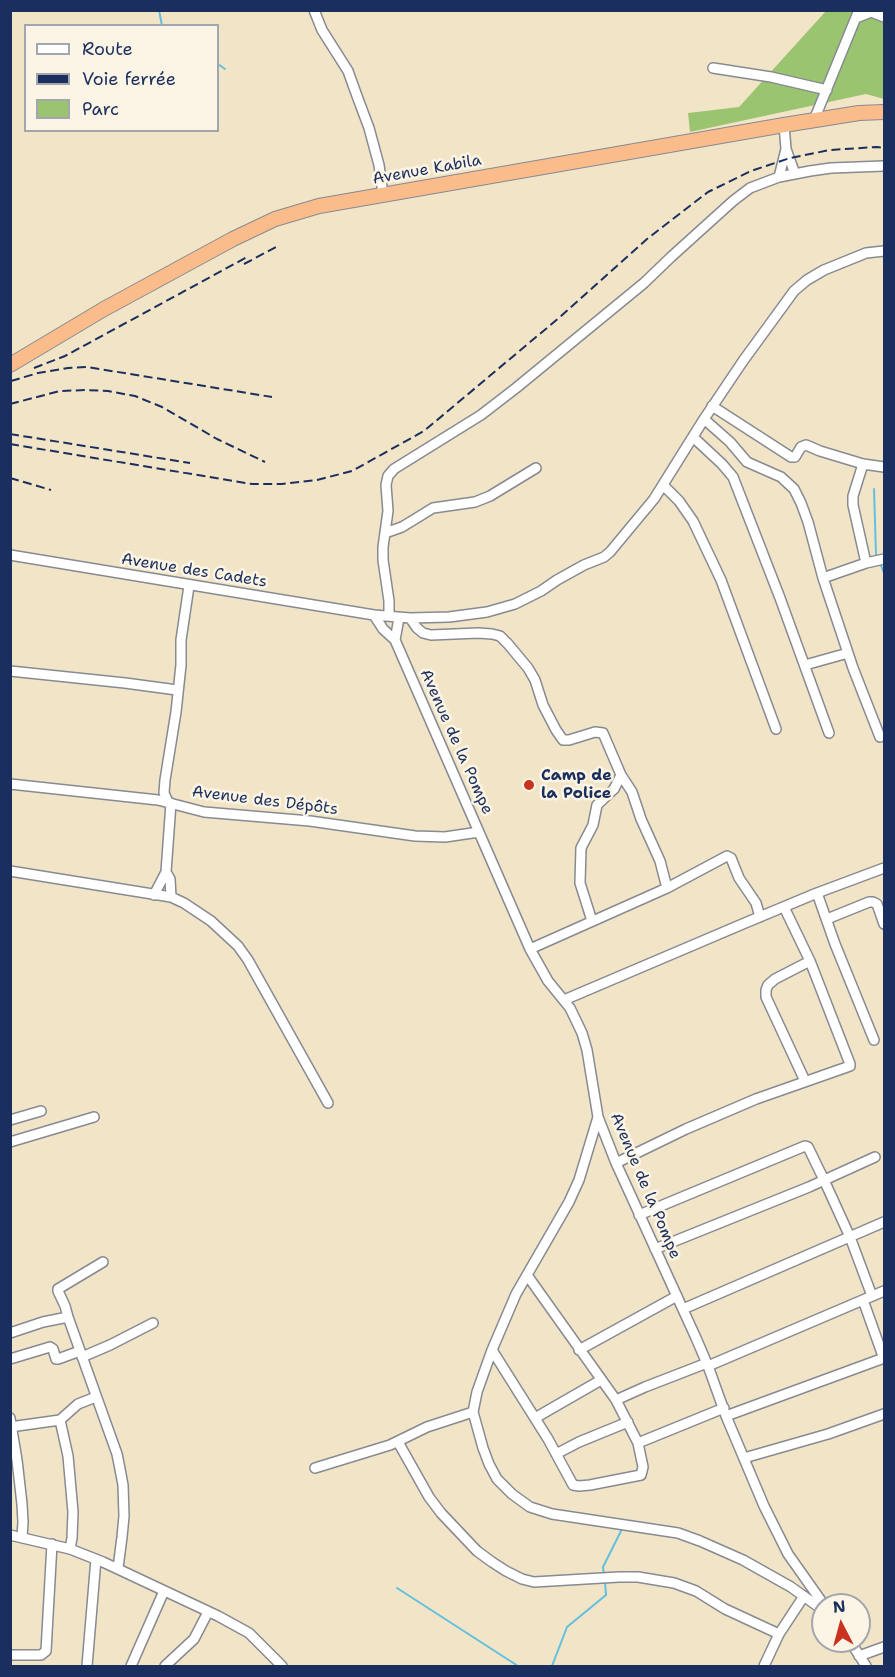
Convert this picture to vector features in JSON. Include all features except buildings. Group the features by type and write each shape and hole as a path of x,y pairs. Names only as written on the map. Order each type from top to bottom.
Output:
{"highway":[{"name":"Avenue Kabila","path":"10,365 104,309 233,239 275,219 319,206 814,120 859,113 885,112"}],"street":[{"path":"314,10 322,30 348,71 354,87 369,128 379,165 383,194"},
{"path":"814,120 857,14 870,11 885,17"},
{"path":"713,68 793,81 827,90"},
{"path":"784,125 786,149 795,174"},
{"path":"779,177 786,149"},
{"path":"389,616 389,601 382,560 388,511 386,485 388,476 394,469 481,415 644,283 671,256 750,188 779,177 831,168 885,166"},
{"name":"Avenue des Cadets","path":"10,555 189,586 399,618 471,615 515,604 535,595 584,565 604,557 644,512 712,406 794,291 824,270 866,254 885,250"},
{"path":"712,406 791,457 795,457 801,447 806,445 862,464 885,467"},
{"path":"704,419 730,442 747,462 782,477 794,489 808,522 823,578 848,653 880,737"},
{"path":"693,437 733,477 829,733"},
{"path":"862,464 852,505 866,563"},
{"path":"385,533 402,527 433,508 475,502 490,496 536,468"},
{"path":"663,485 679,501 693,521 721,580 776,729"},
{"path":"823,578 885,559"},
{"path":"154,895 166,872 165,799 181,664 181,640 189,586"},
{"name":"Avenue de la Pompe","path":"374,615 394,640 530,949 548,981 570,1008 582,1033 598,1117 616,1163 708,1364 764,1506 788,1554 816,1593"},
{"path":"394,640 399,618"},
{"path":"411,618 417,628 431,635 478,633 500,636 528,668 535,680 543,705 561,739 565,741 595,732 603,733 621,775 632,792 641,819 660,861 667,888"},
{"path":"805,665 848,653"},
{"path":"10,671 177,690"},
{"path":"592,921 580,883 581,848 593,825 597,805 614,789 621,775"},
{"name":"Avenue des Dépôts","path":"10,784 165,799 204,812 310,821 416,836 445,837 479,832"},
{"path":"530,949 667,888 727,856 731,858 739,878 756,903 760,917"},
{"path":"564,1000 817,893 885,868"},
{"path":"10,871 171,897 211,921 238,946 256,972 328,1102"},
{"path":"166,872 170,879 171,897"},
{"path":"817,893 874,1040"},
{"path":"827,919 873,902 877,904 885,924"},
{"path":"616,1163 728,1111 850,1065 810,962 784,907"},
{"path":"805,1081 766,997 766,990 768,985 775,980 810,962"},
{"path":"10,1120 41,1112"},
{"path":"10,1142 94,1117"},
{"path":"598,1117 579,1180 569,1202 516,1294 477,1392 473,1412 489,1464 497,1479 512,1494 530,1506 552,1514 678,1533 743,1560 811,1601"},
{"path":"638,1443 884,1358 850,1237 808,1147 802,1147 639,1215"},
{"path":"655,1249 875,1157"},
{"path":"683,1308 885,1222"},
{"path":"103,1262 58,1291 117,1454 123,1485 122,1537 118,1568"},
{"path":"492,1350 535,1418 573,1485 590,1485 640,1475 643,1472 638,1443 616,1401 527,1275"},
{"path":"616,1401 645,1387 708,1364 885,1291"},
{"path":"579,1350 677,1296"},
{"path":"10,1333 68,1317"},
{"path":"10,1359 50,1347 57,1359 81,1354 110,1345 153,1323"},
{"path":"535,1418 602,1380"},
{"path":"22,1537 23,1522 11,1424 60,1420 78,1404 96,1397"},
{"path":"315,1468 398,1442 427,1427 473,1412"},
{"path":"744,1458 828,1434 885,1414"},
{"path":"60,1420 68,1456 73,1512 70,1549"},
{"path":"556,1454 628,1422"},
{"path":"398,1442 429,1497 441,1513 477,1551 514,1575 534,1582 638,1577 674,1583 696,1591 725,1609 779,1634"},
{"path":"10,1535 70,1549 118,1568 249,1633 282,1666"},
{"path":"10,1654 41,1655 46,1651 52,1544"},
{"path":"87,1666 96,1559"},
{"path":"131,1666 164,1591"},
{"path":"764,1666 779,1634 804,1596"},
{"path":"165,1666 194,1639 208,1612"},
{"path":"859,1656 885,1647"},
{"path":"857,1653 866,1666"}],"green space":[{"path":"826,11 884,11 884,99 866,94 690,132 688,113 739,107"}],"waterway":[{"path":"159,10 162,24"},
{"path":"219,65 225,69"},
{"path":"874,489 877,558"},
{"path":"880,563 884,573"},
{"path":"604,1576 603,1567 623,1527"},
{"path":"552,1666 567,1627 606,1595 605,1582"},
{"path":"397,1588 518,1666"}],"railway":[{"path":"10,444 252,484 282,484 317,480 352,471 424,431 560,317 647,239 708,192 751,171 790,158 830,150 884,148"},
{"path":"244,264 278,246"},
{"path":"34,368 65,356 249,256"},
{"path":"11,381 38,373 87,367 272,397"},
{"path":"10,404 60,391 108,391 135,396 162,407 217,439 265,462"},
{"path":"10,434 190,463"},
{"path":"10,478 51,490"}],"place":[{"name":"Camp de la Police","path":"529,785"}]}
